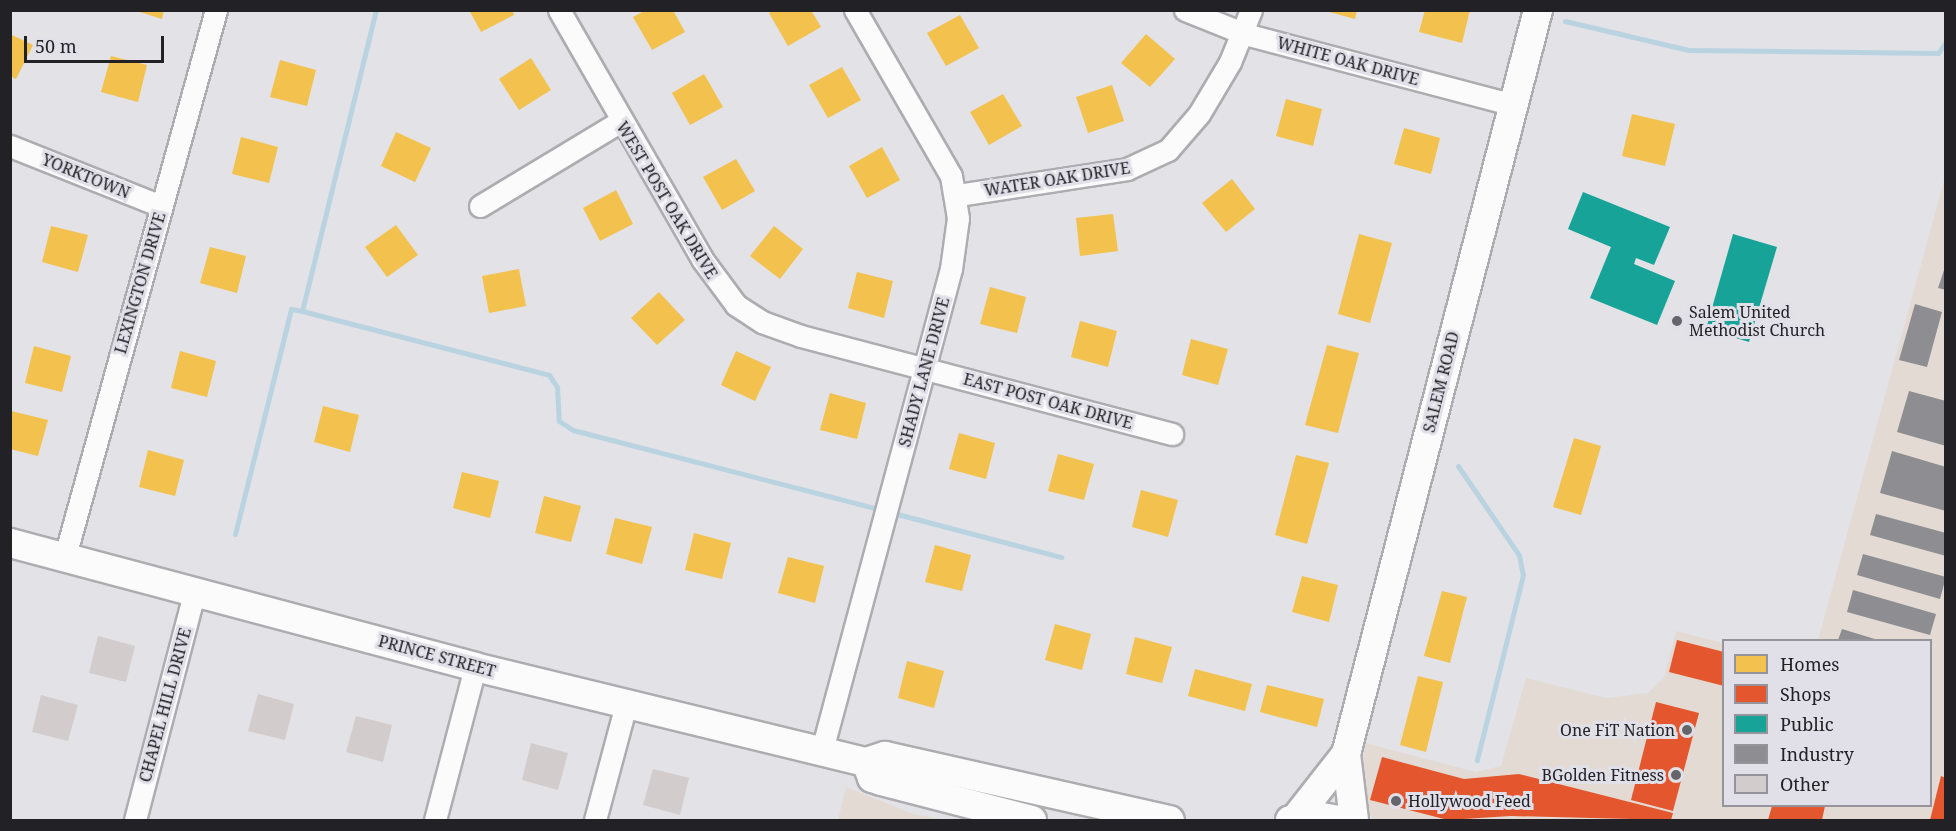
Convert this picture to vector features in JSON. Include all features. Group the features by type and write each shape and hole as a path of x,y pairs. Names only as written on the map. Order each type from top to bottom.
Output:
{"main road":[{"name":"SALEM ROAD","path":"1354,820 1346,754 1538,10"},
{"name":"PRINCE STREET","path":"10,543 475,667 822,750 874,771 1032,820"},
{"name":"SALEM ROAD","path":"1292,820 1346,754"},
{"path":"874,771 905,770 978,787 999,782 1170,820"},
{"path":"1292,820 1338,820"}],"street":[{"name":"LEXINGTON DRIVE","path":"65,556 216,10"},
{"name":"WEST POST OAK DRIVE","path":"559,10 717,284 736,305 762,322 801,336 925,369"},
{"path":"855,10 958,195"},
{"name":"WHITE OAK DRIVE","path":"1185,10 1245,34 1513,105"},
{"name":"WATER OAK DRIVE","path":"958,195 1149,162 1186,132 1245,34 1251,10"},
{"path":"480,206 621,121"},
{"name":"YORKTOWN","path":"10,146 161,206"},
{"name":"SHADY LANE DRIVE","path":"822,750 951,269 958,195"},
{"name":"EAST POST OAK DRIVE","path":"925,369 1172,434"},
{"name":"CHAPEL HILL DRIVE","path":"135,820 195,591"},
{"path":"435,820 475,667"},
{"path":"595,820 626,704"}],"shaded area":[{"path":"1945,177 1945,820 1373,820 1359,792 1365,743 1476,772 1501,766 1526,678 1606,698 1648,693 1664,678 1676,631 1722,643 1722,807 1932,807 1932,639 1818,639"},
{"path":"846,787 913,814 948,820 838,820"}],"building: Homes":[{"path":"133,10 164,10 162,19"},
{"path":"469,10 512,10 514,15 481,32"},
{"path":"646,10 673,10 685,32 652,50 633,17"},
{"path":"774,10 811,10 821,27 788,46 769,13"},
{"path":"1322,10 1357,10 1355,19"},
{"path":"1425,10 1470,10 1462,43 1419,32"},
{"path":"960,15 979,48 946,66 927,33"},
{"path":"10,34 33,45 16,79 10,76"},
{"path":"1146,34 1175,59 1150,87 1121,63"},
{"path":"111,56 147,65 138,102 101,92"},
{"path":"531,58 551,90 519,110 499,79"},
{"path":"280,60 316,70 307,106 270,97"},
{"path":"842,67 861,100 828,118 809,85"},
{"path":"704,74 723,107 690,125 672,93"},
{"path":"1112,85 1124,121 1088,133 1076,97"},
{"path":"1003,94 1022,126 989,145 970,112"},
{"path":"1286,99 1322,109 1313,146 1276,136"},
{"path":"1632,114 1675,124 1665,166 1622,156"},
{"path":"1404,128 1440,138 1431,174 1394,164"},
{"path":"396,132 431,148 415,182 381,166"},
{"path":"241,137 278,147 269,183 232,174"},
{"path":"882,147 900,180 867,198 849,166"},
{"path":"736,159 755,191 722,210 703,177"},
{"path":"1232,179 1255,209 1226,232 1202,203"},
{"path":"616,190 633,224 600,241 583,208"},
{"path":"1113,214 1118,251 1080,256 1076,218"},
{"path":"396,225 418,255 387,277 365,247"},
{"path":"51,226 88,235 78,272 42,262"},
{"path":"774,226 803,249 780,279 750,256"},
{"path":"1359,234 1392,243 1370,323 1338,314"},
{"path":"210,247 246,256 237,293 200,283"},
{"path":"519,269 526,306 489,313 482,276"},
{"path":"857,272 893,281 884,318 848,308"},
{"path":"990,287 1026,297 1017,333 980,324"},
{"path":"659,292 685,320 657,345 631,318"},
{"path":"1080,321 1117,331 1108,367 1071,357"},
{"path":"1191,339 1228,349 1218,385 1182,375"},
{"path":"1327,345 1359,353 1338,433 1305,425"},
{"path":"34,346 71,356 62,392 25,383"},
{"path":"180,351 216,361 207,397 171,388"},
{"path":"736,351 771,367 755,401 721,385"},
{"path":"830,393 866,403 857,439 820,430"},
{"path":"323,406 359,415 350,452 314,442"},
{"path":"11,411 48,420 38,456 10,449"},
{"path":"959,433 995,443 986,479 949,469"},
{"path":"1574,438 1601,446 1581,515 1553,507"},
{"path":"148,450 184,460 175,496 139,487"},
{"path":"1058,454 1094,464 1084,500 1048,491"},
{"path":"1296,455 1329,463 1307,544 1275,535"},
{"path":"462,472 499,481 490,518 453,508"},
{"path":"1141,490 1178,500 1168,537 1132,527"},
{"path":"544,496 581,506 571,542 535,533"},
{"path":"615,518 652,527 642,564 606,554"},
{"path":"694,533 731,543 722,579 685,570"},
{"path":"935,545 971,555 962,591 925,582"},
{"path":"788,557 824,566 815,603 778,593"},
{"path":"1302,576 1338,585 1329,622 1292,612"},
{"path":"1442,591 1467,597 1450,663 1424,656"},
{"path":"1055,624 1091,634 1082,670 1045,660"},
{"path":"1135,637 1172,647 1162,683 1126,674"},
{"path":"907,661 944,671 934,708 898,698"},
{"path":"1195,669 1252,684 1245,711 1188,696"},
{"path":"1418,676 1443,682 1426,752 1400,745"},
{"path":"1267,685 1324,699 1317,727 1260,712"}],"building: Shops":[{"path":"1677,640 1722,651 1722,685 1669,672"},
{"path":"1656,702 1699,713 1673,811 1631,800"},
{"path":"1382,757 1464,779 1519,774 1673,813 1671,820 1511,816 1448,820 1370,800"},
{"path":"1941,776 1946,778 1946,820 1930,820"},
{"path":"1772,807 1825,807 1822,820 1768,820"}],"building: Public":[{"path":"1583,192 1670,227 1654,265 1636,258 1634,264 1675,281 1657,325 1590,298 1611,247 1568,229"},
{"path":"1733,234 1777,247 1749,342 1706,329"}],"building: Industry":[{"path":"1946,264 1946,290 1938,288"},
{"path":"1915,304 1942,312 1927,367 1899,360"},
{"path":"1909,391 1946,401 1946,446 1897,432"},
{"path":"1892,451 1946,467 1946,511 1880,493"},
{"path":"1876,514 1946,533 1946,556 1870,535"},
{"path":"1863,554 1946,577 1940,599 1857,575"},
{"path":"1853,590 1936,614 1930,635 1847,612"},
{"path":"1842,629 1875,639 1838,639"}],"building: Other":[{"path":"98,636 135,646 126,682 89,673"},
{"path":"258,694 294,704 285,740 248,731"},
{"path":"41,695 78,705 68,741 32,732"},
{"path":"356,716 392,725 383,762 346,752"},
{"path":"531,743 568,753 558,790 522,780"},
{"path":"653,769 689,778 680,815 643,805"}],"waterway":[{"path":"235,534 291,309 302,311 376,10"},
{"path":"1565,21 1689,50 1938,53 1946,42"},
{"path":"302,311 549,375 557,387 559,421 573,430 874,508"},
{"path":"1458,466 1519,555 1523,575 1477,760"},
{"path":"897,514 1061,557"}],"place":[{"name":"Salem United Methodist Church","path":"1677,321"},
{"name":"One FiT Nation","path":"1687,730"},
{"name":"BGolden Fitness","path":"1676,775"},
{"name":"Hollywood Feed","path":"1396,801"}]}
